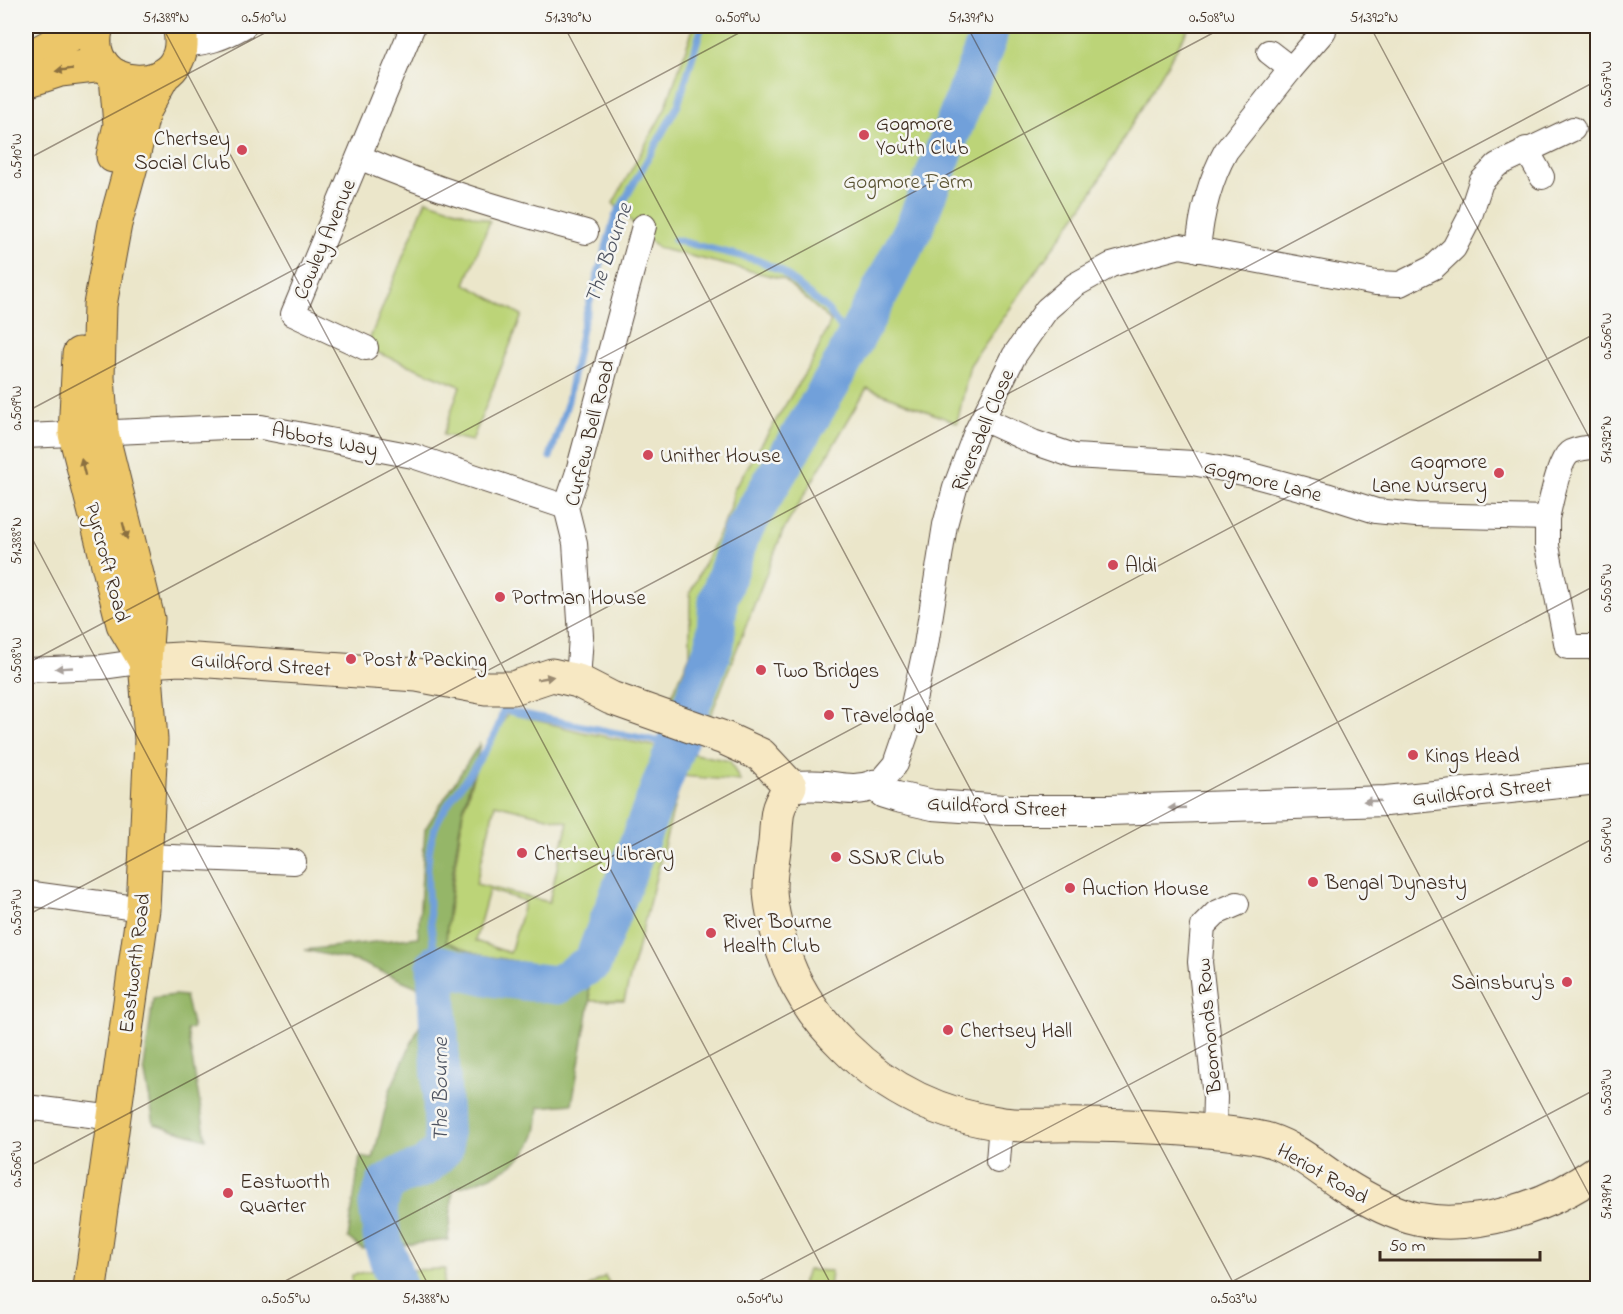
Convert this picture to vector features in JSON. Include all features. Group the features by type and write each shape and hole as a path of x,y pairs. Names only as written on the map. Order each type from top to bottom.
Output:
{"main road":[{"path":"26,36 41,26"},
{"path":"26,59 87,26"},
{"name":"Pyrcroft Road","path":"97,26 94,41 97,53 109,70 120,125 97,217 81,303 89,434 123,624 145,662"},
{"name":"Pyrcroft Road","path":"89,434 98,377 100,305 115,224 144,110 164,74 172,66 180,35"},
{"path":"26,81 60,70 109,70 128,81 140,82 153,80 164,74"},
{"name":"Guildford Street","path":"145,662 180,659 405,675 486,688 513,688 552,675 578,681 611,698 723,738 761,755 790,786"},
{"name":"Eastworth Road","path":"94,1280 143,909 151,740 145,662"},
{"name":"Heriot Road","path":"790,786 778,809 770,889 778,934 791,975 827,1030 866,1068 904,1094 930,1106 964,1117 1000,1123 1214,1132 1261,1138 1286,1148 1344,1186 1382,1207 1414,1218 1443,1223 1474,1220 1531,1206 1562,1193 1598,1171"}],"street":[{"path":"180,35 207,43 225,37 244,26"},
{"name":"Cowley Avenue","path":"366,348 294,314 413,26"},
{"path":"1198,250 1201,223 1218,165 1226,151 1324,31"},
{"path":"1269,52 1291,69"},
{"name":"Riversdell Close","path":"874,785 884,778 896,764 907,732 926,645 945,525 955,488 983,419 1018,349 1047,309 1075,285 1111,265 1180,246 1376,283 1400,284 1434,267 1454,248 1469,219 1481,182 1497,165 1526,149 1572,129"},
{"path":"1526,149 1542,177"},
{"name":"Cowley Avenue","path":"359,157 447,192 586,232"},
{"name":"Curfew Bell Road","path":"578,681 581,636 575,543 566,507 577,475 644,226"},
{"name":"Gogmore Lane","path":"983,419 1033,442 1074,456 1193,463 1248,474 1376,511 1416,515 1547,518"},
{"name":"Abbots Way","path":"26,436 261,427 413,456 566,507"},
{"path":"1598,446 1572,451 1566,455 1547,518 1547,546 1567,647 1598,647"},
{"path":"26,670 102,667 145,662"},
{"name":"Guildford Street","path":"874,785 884,793 933,806 1004,810 1109,810 1386,801 1598,779"},
{"path":"790,786 849,789 874,785"},
{"path":"147,856 294,862"},
{"path":"26,893 143,909"},
{"name":"Beomonds Row","path":"1214,1132 1215,1097 1200,962 1203,926 1216,913 1237,904"},
{"path":"26,1107 114,1118"},
{"path":"998,1161 1000,1123"}],"green space":[{"name":"Gogmore Farm","path":"694,26 1190,26 1089,197 970,365 957,423 867,388 783,531 711,715 671,697 690,655 690,593 730,510 734,489 813,360 831,321 783,279 658,248 613,203 665,109"},
{"path":"1473,26 1569,26 1512,30"},
{"path":"426,200 490,221 465,284 522,315 472,441 443,435 460,386 366,348"},
{"path":"508,713 582,732 730,761 740,781 682,776 624,1001 590,1001 586,955 559,969 480,955 446,942 463,812 476,767","holes":["495,804 568,822 549,902 476,884","489,890 525,901 510,953 475,941"]},
{"path":"480,743 462,814 450,894 446,942 480,955 559,969 586,955 590,1001 572,1104 539,1107 535,1135 521,1157 512,1165 489,1177 453,1189 448,1240 362,1249 348,1238 360,1157 373,1159 390,1090 434,994 359,962 305,950 418,937 425,829"},
{"path":"185,996 193,1028 187,1030 206,1139 154,1124 144,1068 153,998"},
{"path":"445,1269 443,1288 351,1288 352,1275 369,1271"},
{"path":"807,1270 831,1271 829,1288 801,1288"},
{"path":"605,1276 612,1288 586,1288"}],"waterway":[{"name":"The Bourne","path":"550,457 568,401 582,328 615,217 678,105 702,26"},
{"name":"The Bourne","path":"398,1288 383,1242 378,1205 385,1185 399,1176 425,1167 444,1148 436,964 497,978 557,985 593,962 715,644 718,600 741,534 836,375 915,226 987,40 990,26"},
{"name":"The Bourne","path":"675,240 757,260 780,270 828,310 852,344"},
{"name":"The Bourne","path":"436,964 428,889 429,850 433,833 440,817 493,737 503,710 676,745"}],"place":[{"name":"Gogmore Youth Club","path":"864,135"},
{"name":"Chertsey Social Club","path":"242,150"},
{"name":"Unither House","path":"648,455"},
{"name":"Gogmore Lane Nursery","path":"1499,473"},
{"name":"Aldi","path":"1113,565"},
{"name":"Portman House","path":"500,597"},
{"name":"Post & Packing","path":"351,659"},
{"name":"Two Bridges","path":"761,670"},
{"name":"Travelodge","path":"829,715"},
{"name":"Kings Head","path":"1413,755"},
{"name":"Chertsey Library","path":"522,853"},
{"name":"SSNR Club","path":"836,857"},
{"name":"Bengal Dynasty","path":"1313,882"},
{"name":"Auction House","path":"1070,888"},
{"name":"River Bourne Health Club","path":"711,933"},
{"name":"Sainsbury's","path":"1567,982"},
{"name":"Chertsey Hall","path":"948,1030"},
{"name":"Eastworth Quarter","path":"228,1193"}]}
